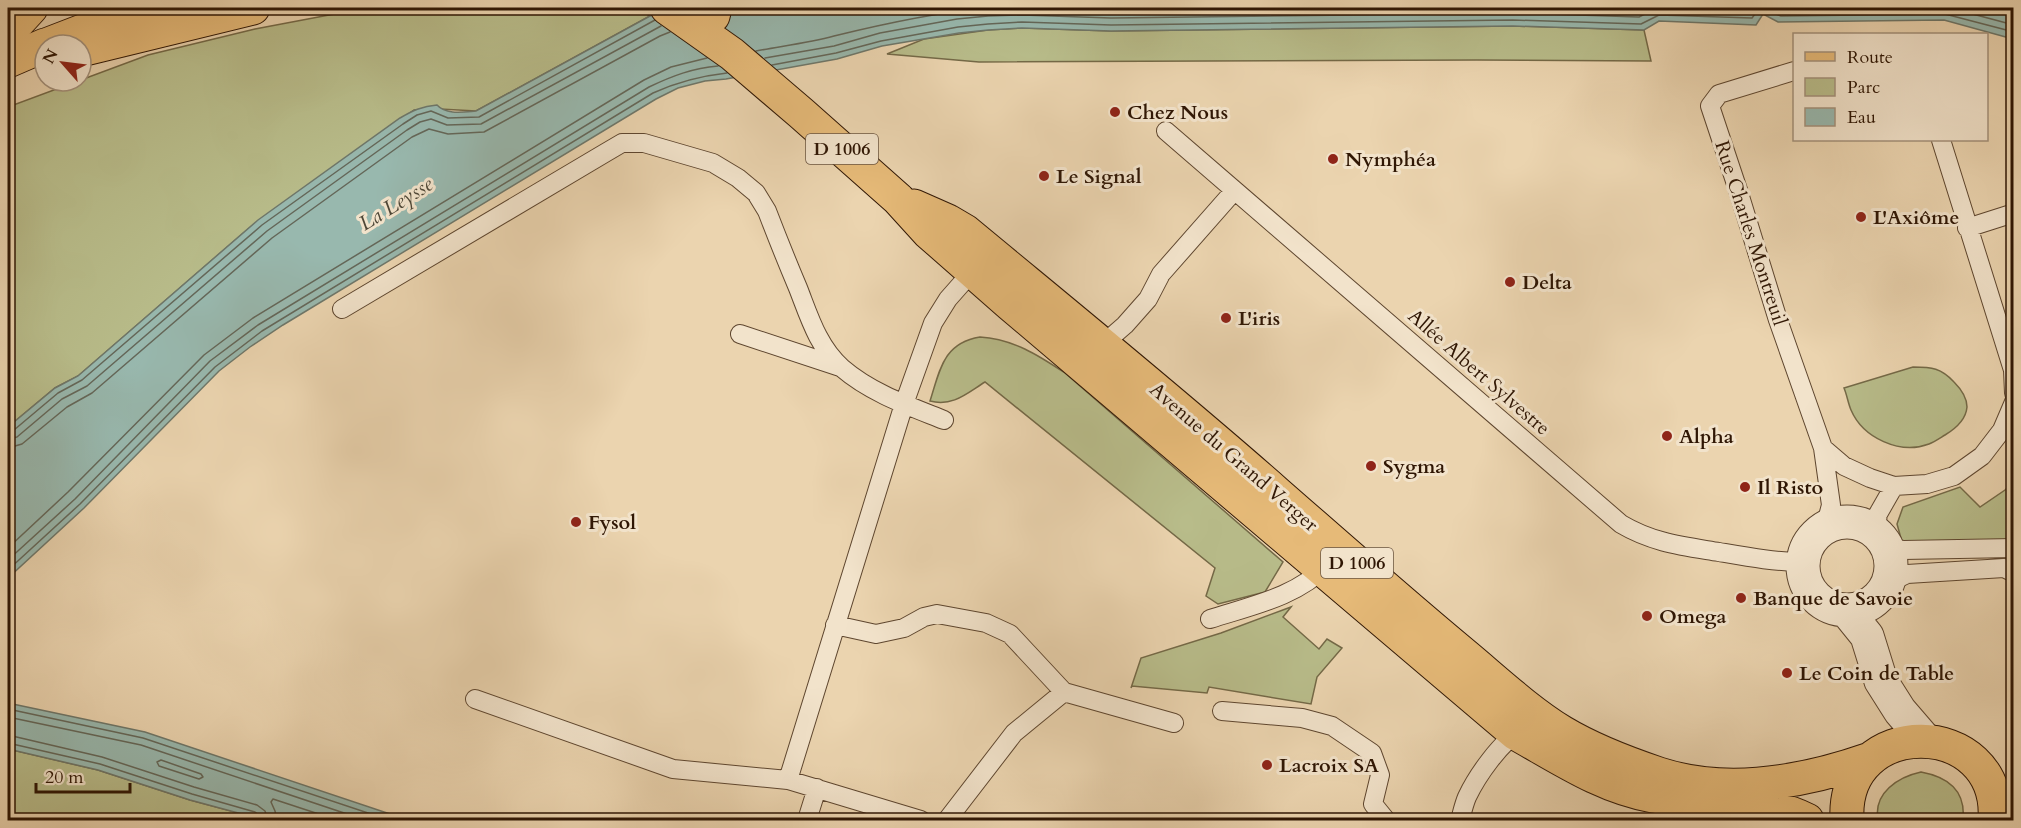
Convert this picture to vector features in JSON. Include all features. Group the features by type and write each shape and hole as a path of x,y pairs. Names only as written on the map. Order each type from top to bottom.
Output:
{"main road":[{"path":"8,33 32,8"},
{"path":"76,33 142,8"},
{"path":"93,47 253,8"},
{"name":"Avenue du Grand Verger","path":"667,8 732,54 786,99 898,199 928,232 1515,733 1592,777 1622,789 1654,796 1767,806 1807,820"},
{"name":"Avenue du Grand Verger","path":"711,10 732,54"},
{"path":"8,62 33,51"},
{"path":"8,69 33,62"},
{"name":"Avenue du Grand Verger","path":"898,199 965,231 1236,457 1446,640 1534,713 1564,733 1604,754 1661,775 1700,783 1735,784 1811,778 1874,757 1892,745 1926,740"},
{"path":"1926,740 1944,743 1962,752 1976,764 1987,781 1994,799 1997,820"},
{"path":"1846,820 1850,792 1858,774 1874,757"}],"street":[{"path":"1803,562 1804,576 1809,589 1819,600 1832,608 1868,599 1891,572 1881,540 1864,525 1850,522 1837,523 1825,528"},
{"name":"Rue Charles Montreuil","path":"1803,562 1814,537 1825,528"},
{"path":"1868,599 1867,636 1881,681 1884,728 1874,757"},
{"path":"1881,681 1900,711 1926,740"}],"lane":[{"name":"Rue Charles Montreuil","path":"1793,71 1719,94 1710,106 1778,320 1822,448 1831,505 1825,528"},
{"name":"Allée Albert Sylvestre","path":"1166,131 1621,524 1659,542 1777,562 1803,562"},
{"path":"1941,141 2013,370 2013,393"},
{"path":"342,309 622,143 644,143 713,164 738,178 756,193 767,211 815,330 826,351 841,367 862,383 887,397 944,420"},
{"path":"788,780 904,404 933,323 948,299 978,265 992,267 1069,331 1083,339 1102,345 1148,299 1161,274 1234,191"},
{"path":"1967,228 2013,213"},
{"path":"740,334 841,367"},
{"path":"1822,448 1844,466 1870,478 1894,486 1927,484 1954,476 1982,456 2002,430 2013,402"},
{"path":"1894,486 1878,514 1881,540 1904,550 2013,548"},
{"path":"1210,619 1278,597 1311,580 1328,564 1335,563 1392,607 1446,640"},
{"path":"1868,599 1907,574 2004,568 2013,573"},
{"path":"835,625 876,634 904,628 924,617 937,614 986,623 1010,634 1064,692 1174,723"},
{"path":"947,820 1014,734 1064,692"},
{"path":"475,699 673,769 788,780 921,820"},
{"path":"1222,711 1302,718 1332,726 1372,753 1380,775 1373,804 1386,820"},
{"path":"1460,820 1467,797 1490,759 1515,733 1533,728 1572,752 1604,754"},
{"path":"807,820 817,788"}],"green space":[{"path":"366,8 637,8 650,16 476,111 414,110 248,229 78,376 55,388 8,427 8,107 46,93 93,93 93,75 148,55 255,29"},
{"path":"1513,26 1644,30 1651,61 979,62 887,54 924,39 988,30 1022,28 1111,31"},
{"path":"980,337 1014,345 1035,354 1065,373 1283,562 1265,592 1218,604 1206,596 1215,568 985,382 953,401 930,401 940,369 951,352 958,345"},
{"path":"1913,367 1936,369 1949,377 1959,387 1964,397 1967,404 1966,411 1956,427 1931,443 1918,447 1906,447 1884,442 1864,429 1857,420 1844,388"},
{"path":"2013,482 2013,540 1902,542 1897,524 1903,507 1960,487 1980,507"},
{"path":"1291,607 1283,617 1319,649 1327,639 1342,648 1317,677 1311,704 1209,687 1207,693 1132,686 1131,688 1141,658 1221,633"},
{"path":"8,749 98,770 190,800 264,820 8,820"},
{"path":"1921,772 1939,777 1953,787 1961,801 1963,820 1878,820 1877,810 1883,794 1896,782"}],"water":[{"name":"La Leysse","path":"673,8 2013,8 2013,39 1944,20 1778,22 1763,14 1756,25 1659,21 1644,30 1513,26 1111,31 1022,28 959,33 882,46 837,59 705,81 678,88 656,99 250,347 219,371 84,508 8,578 8,427 55,388 78,376 258,220 400,118 417,109 437,105 450,112 476,111 650,16"},
{"path":"8,703 145,732 408,820 264,820 190,800 98,770 8,749"}],"place":[{"name":"Chez Nous","path":"1115,112"},
{"name":"Nymphéa","path":"1333,159"},
{"name":"Le Signal","path":"1044,176"},
{"name":"L'Axiôme","path":"1861,217"},
{"name":"Delta","path":"1510,282"},
{"name":"L'iris","path":"1226,318"},
{"name":"Alpha","path":"1667,436"},
{"name":"Sygma","path":"1371,466"},
{"name":"Il Risto","path":"1745,487"},
{"name":"Fysol","path":"576,522"},
{"name":"Banque de Savoie","path":"1741,598"},
{"name":"Omega","path":"1647,616"},
{"name":"Le Coin de Table","path":"1787,673"},
{"name":"Lacroix SA","path":"1267,765"}]}
